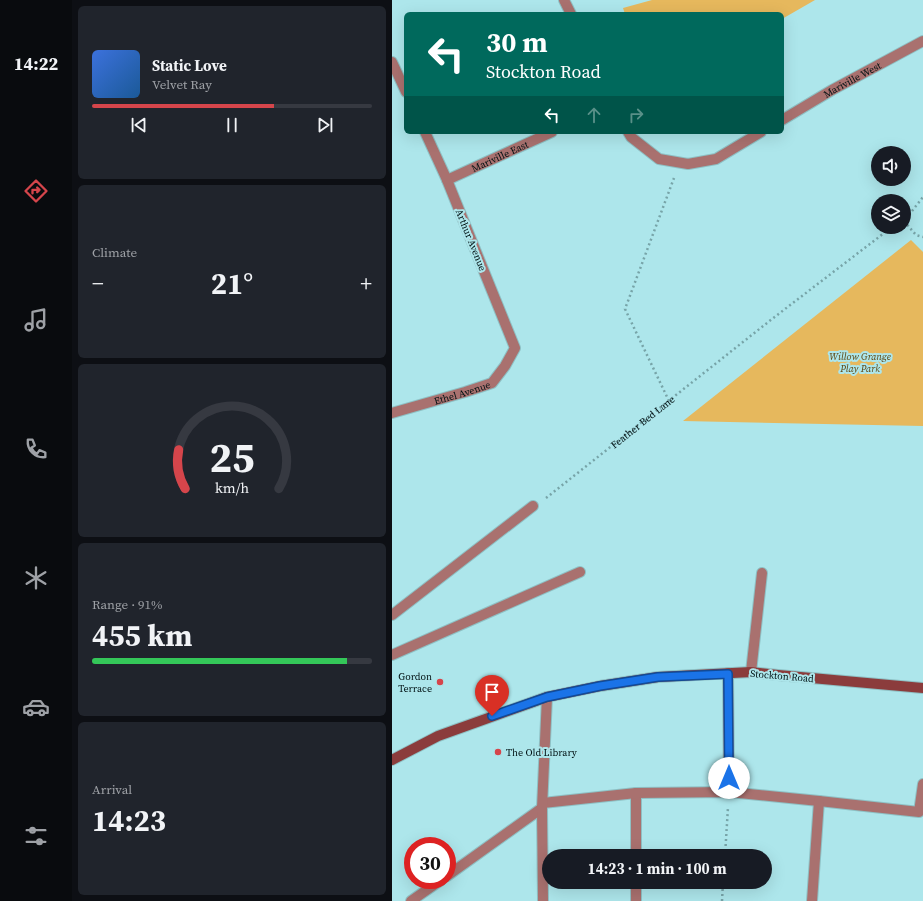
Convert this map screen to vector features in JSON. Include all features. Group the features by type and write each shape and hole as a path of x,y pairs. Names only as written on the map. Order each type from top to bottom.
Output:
{"main road":[{"name":"Stockton Road","path":"392,760 438,736 547,697 600,686 658,677 751,672 923,688"}],"street":[{"path":"564,0 570,12"},
{"name":"Mariville West","path":"784,119 832,90 923,41"},
{"path":"392,62 404,88"},
{"name":"Arthur Avenue","path":"426,134 447,180 515,348"},
{"name":"Mariville East","path":"447,180 548,134"},
{"path":"629,134 659,159 688,164 716,159 758,134"},
{"name":"Ethel Avenue","path":"392,413 492,383 506,366 515,348"},
{"path":"392,615 533,506"},
{"path":"392,655 580,572"},
{"path":"751,672 762,573"},
{"path":"728,674 729,792"},
{"path":"543,901 542,805 547,697"},
{"path":"456,869 542,805 636,793 729,792 919,812 923,784"},
{"path":"636,793 636,849"},
{"path":"812,901 819,801"},
{"path":"411,901 428,889"},
{"path":"636,889 636,901"}],"path":[{"path":"669,401 625,309 679,162"},
{"path":"911,212 923,197"},
{"path":"911,229 916,235 923,237"},
{"name":"Feather Bed Lane","path":"533,506 543,500 772,319 883,234"},
{"path":"725,849 729,792"},
{"path":"722,901 723,889"}],"green space":[{"path":"652,0 815,0 784,18 784,12 624,12 623,8"},
{"name":"Willow Grange Play Park","path":"911,240 923,252 923,426 683,421"}],"place":[{"name":"Gordon Terrace","path":"440,682"},
{"name":"The Old Library","path":"498,752"}],"route":[{"path":"492,716 547,697 600,686 658,677 728,674 729,778"}]}
